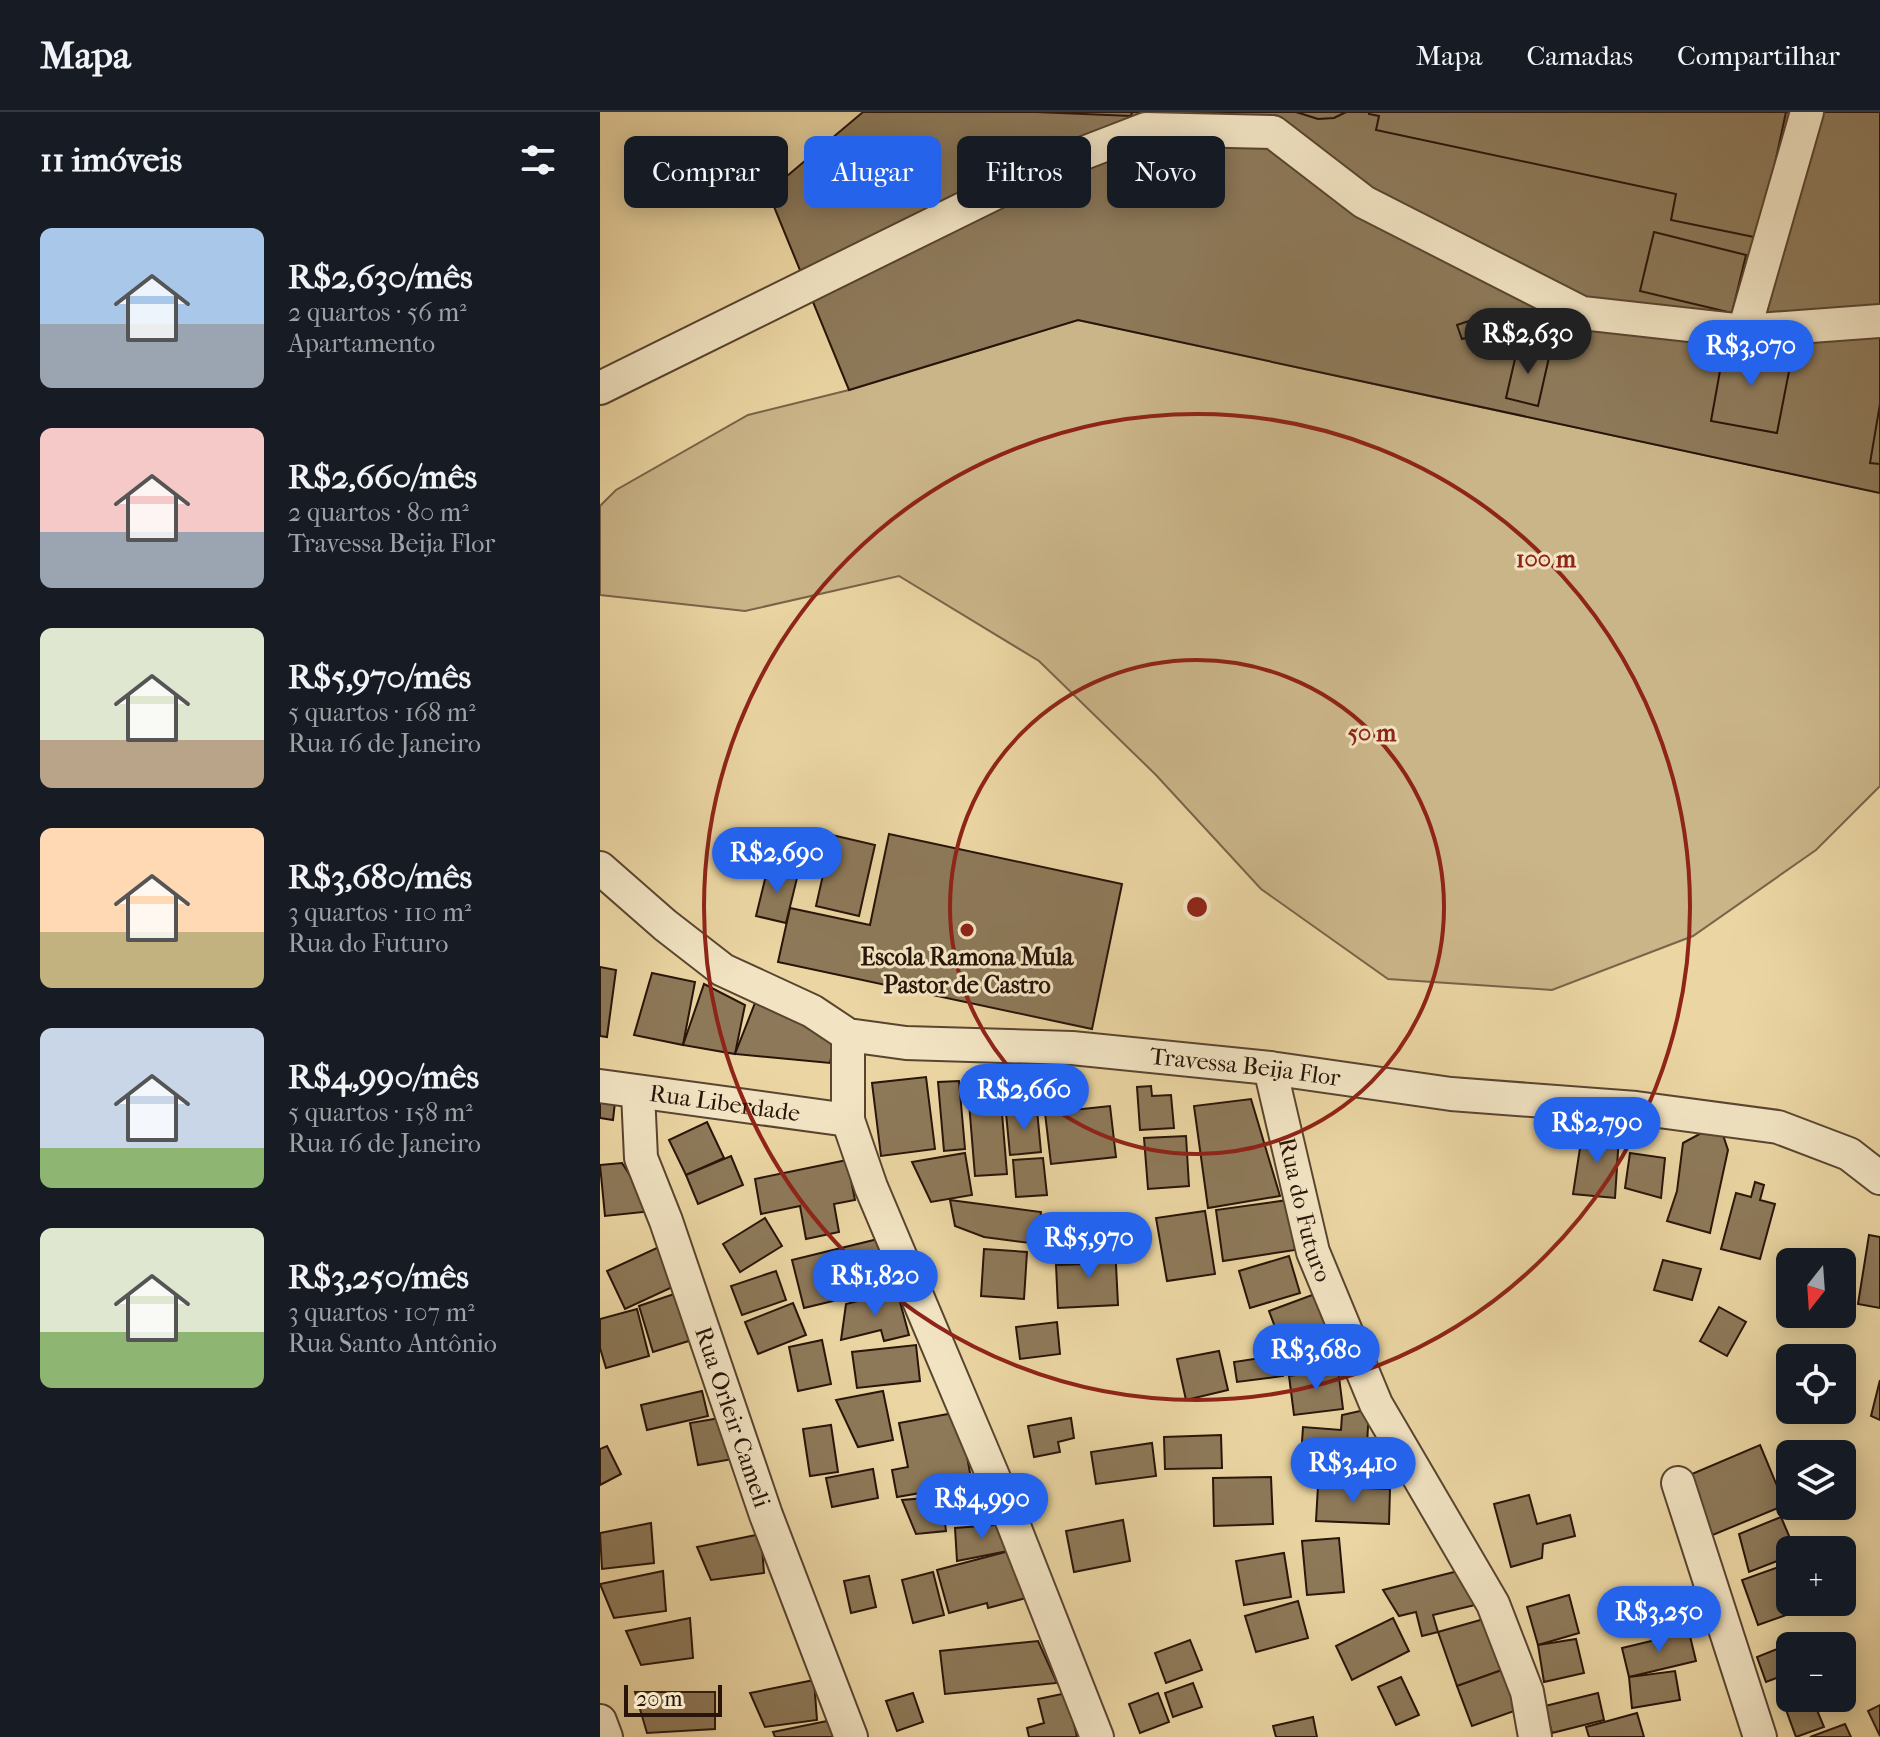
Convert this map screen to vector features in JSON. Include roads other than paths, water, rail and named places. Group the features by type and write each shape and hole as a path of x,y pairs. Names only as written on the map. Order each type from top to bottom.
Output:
{"street":[{"path":"1744,331 1807,112"},
{"path":"600,388 1050,166 1146,129 1273,132 1364,202 1582,313 1744,331 1880,321"},
{"name":"Travessa Beija Flor","path":"600,868 723,970 812,1011 848,1035 906,1043 1072,1048 1270,1068 1451,1094 1636,1108 1778,1127 1849,1154 1880,1178"},
{"path":"848,1035 848,1120 871,1187 1012,1521 1097,1737"},
{"name":"Rua do Futuro","path":"1270,1068 1313,1252 1376,1404 1493,1604 1527,1692 1535,1737"},
{"name":"Rua Liberdade","path":"600,1086 848,1120"},
{"name":"Rua Orleir Cameli","path":"638,1093 641,1158 666,1221 766,1515 851,1737"},
{"path":"1678,1483 1760,1737"},
{"path":"600,1721 606,1737"}],"place":[{"name":"Escola Ramona Mula Pastor de Castro","path":"967,930"}]}
